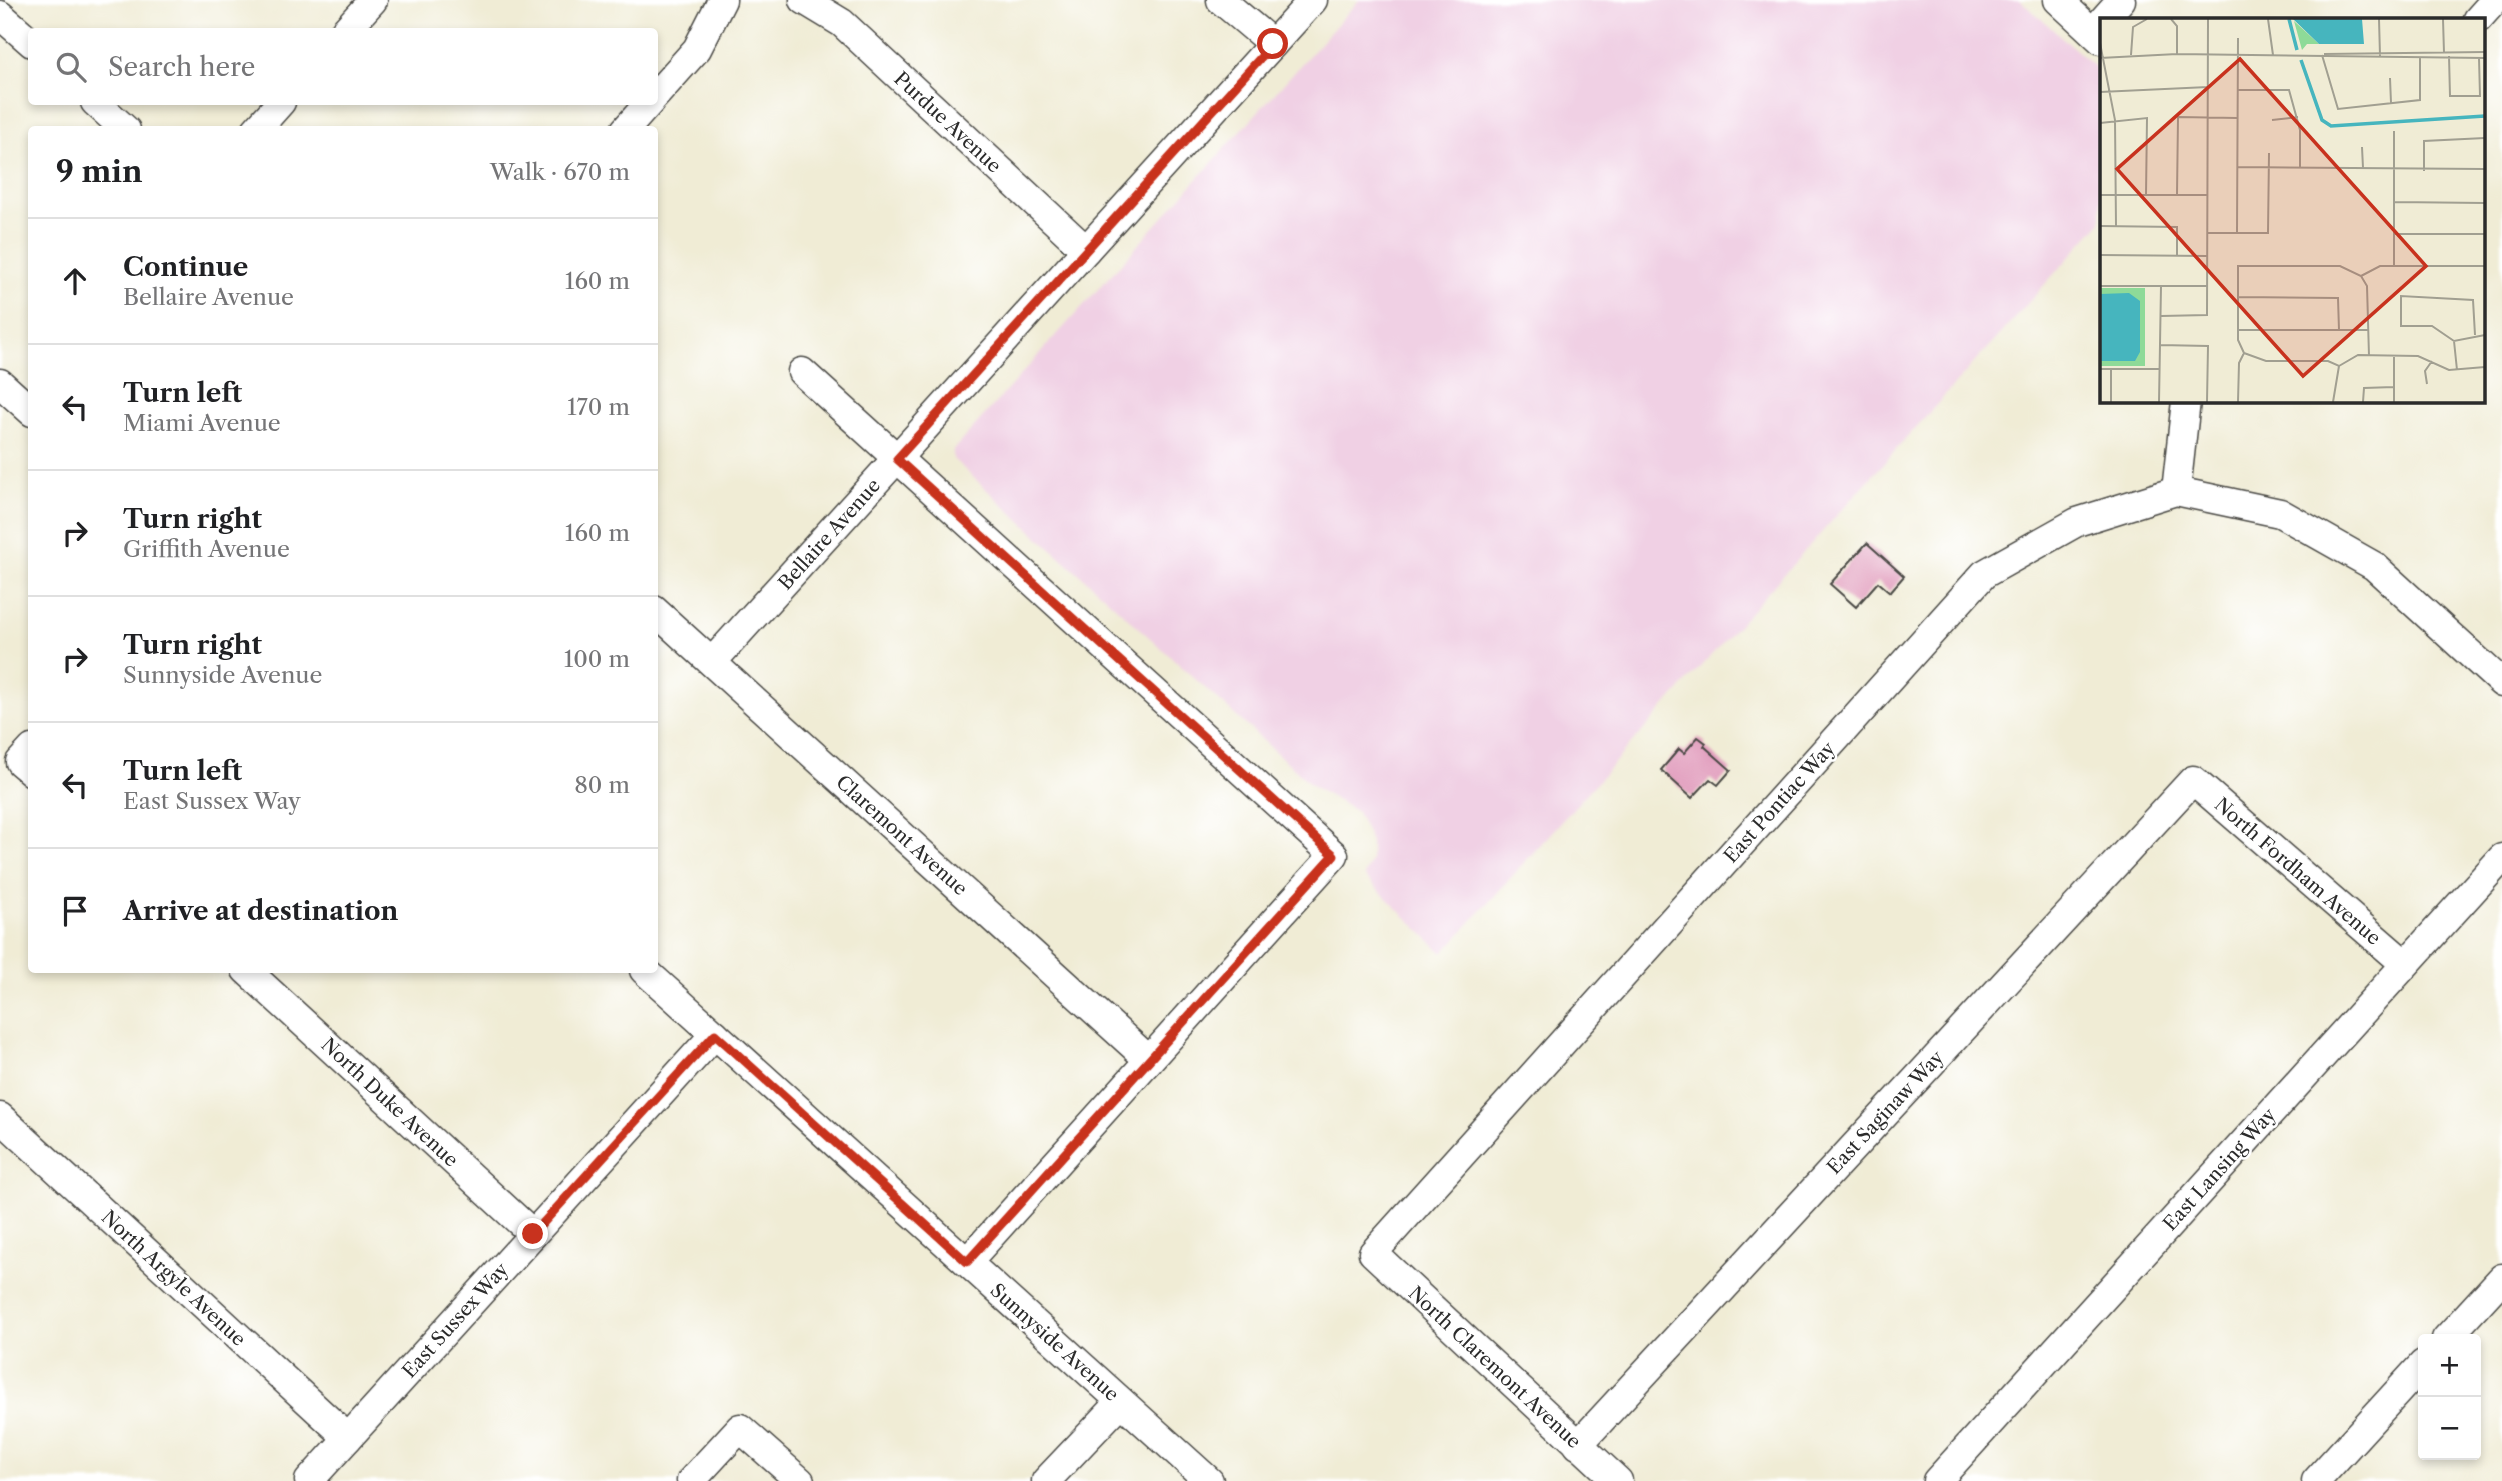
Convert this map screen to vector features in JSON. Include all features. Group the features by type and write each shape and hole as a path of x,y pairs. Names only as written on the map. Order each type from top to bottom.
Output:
{"street":[{"path":"348,28 373,0"},
{"path":"658,93 697,50 722,0"},
{"name":"Purdue Avenue","path":"804,0 842,23 1086,250"},
{"path":"1221,0 1273,44"},
{"name":"Bellaire Avenue","path":"712,662 1313,0"},
{"path":"2058,0 2100,28"},
{"path":"2108,18 2121,0"},
{"path":"2479,18 2495,0"},
{"path":"0,15 28,40"},
{"path":"98,105 122,126"},
{"path":"260,126 278,105"},
{"path":"629,126 647,105"},
{"path":"802,372 1334,855 967,1262"},
{"path":"0,383 28,408"},
{"path":"2186,402 2176,491 2280,513 2374,566 2502,683"},
{"name":"East Pontiac Way","path":"1373,1253 1984,574 2077,522 2176,491"},
{"name":"Claremont Avenue","path":"658,614 1149,1060"},
{"name":"North Fordham Avenue","path":"2193,780 2404,963"},
{"name":"East Saginaw Way","path":"1578,1445 2193,780"},
{"name":"East Lansing Way","path":"1937,1481 2502,858"},
{"name":"North Duke Avenue","path":"249,973 533,1234"},
{"name":"Sunnyside Avenue","path":"647,973 1209,1481"},
{"name":"East Sussex Way","path":"309,1481 715,1034"},
{"name":"North Argyle Avenue","path":"0,1117 348,1438"},
{"name":"North Claremont Avenue","path":"1373,1253 1618,1481"},
{"path":"2451,1334 2502,1278"},
{"path":"2316,1481 2418,1369"},
{"path":"1046,1481 1121,1402"},
{"path":"691,1481 740,1427 800,1481"}],"shaded area":[{"path":"1359,0 2020,0 2100,71 2100,223 1443,953 1364,876 1371,860 1371,842 1357,812 1314,787 953,459 953,450"}],"building":[{"path":"1867,543 1904,576 1890,592 1878,582 1856,607 1830,584"},
{"path":"1698,737 1706,743 1704,746 1731,770 1718,785 1710,779 1692,798 1661,770 1679,749 1684,753"}],"route":[{"path":"533,1234 715,1034 967,1262 1334,855 897,459 1273,44"}]}
